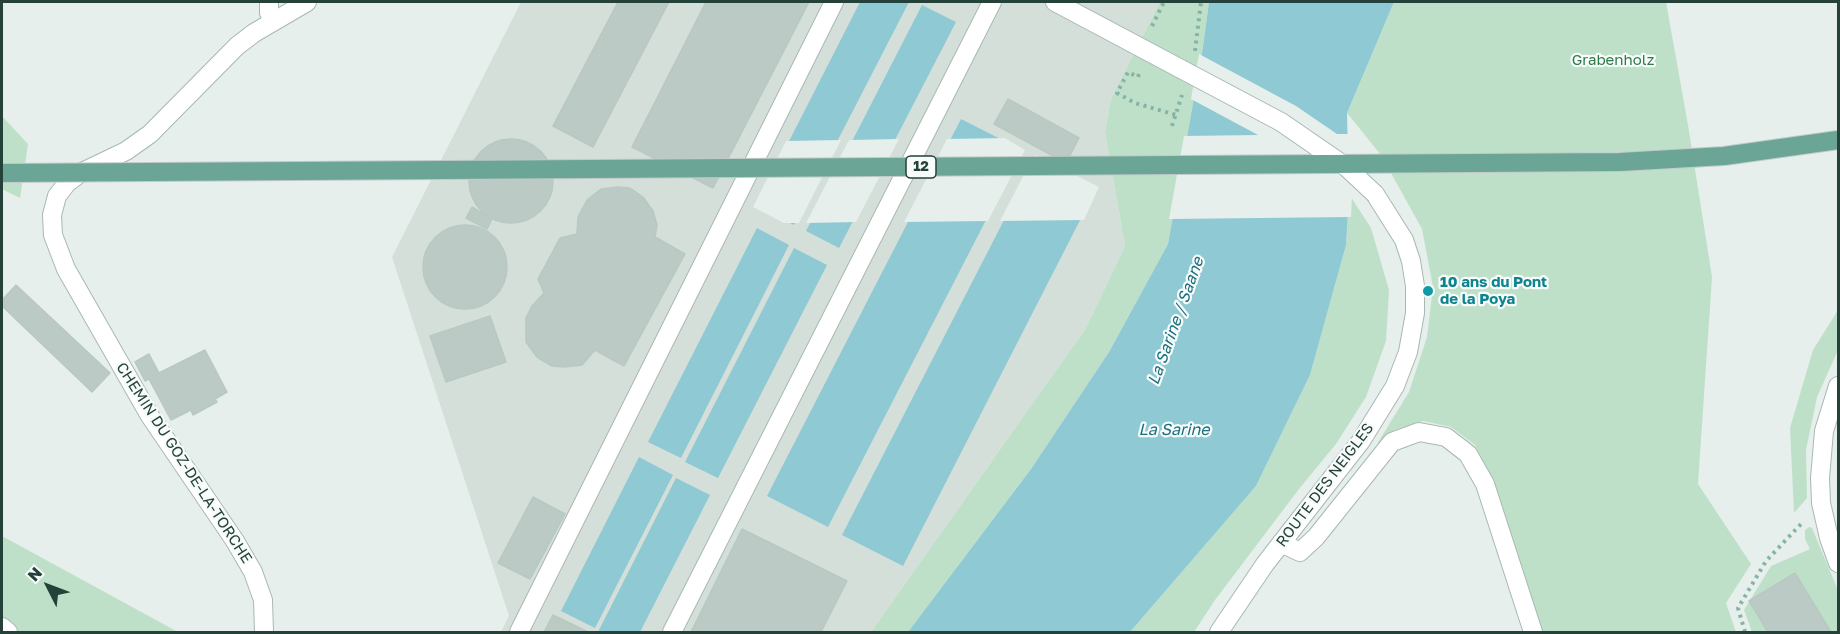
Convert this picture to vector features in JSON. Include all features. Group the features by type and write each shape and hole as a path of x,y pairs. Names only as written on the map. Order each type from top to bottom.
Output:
{"main road":[{"name":"12","path":"2,173 1620,162 1724,156 1839,140"}],"street":[{"path":"269,2 269,13 274,21"},
{"name":"CHEMIN DU GOZ-DE-LA-TORCHE","path":"264,633 263,600 253,572 235,541 150,416 66,269 53,235 52,215 57,196 67,183 80,173 126,151 150,134 237,46 307,2"},
{"path":"519,633 834,2"},
{"path":"672,633 992,2"},
{"name":"ROUTE DES NEIGLES","path":"1055,2 1281,122 1346,166 1375,194 1404,240 1411,261 1415,286 1415,313 1408,352 1395,386 1361,441 1281,543 1219,633"},
{"path":"1839,386 1824,431 1820,477 1821,503 1829,538 1839,563"},
{"path":"1281,543 1300,552 1316,537 1392,442 1419,432 1446,437 1468,454 1485,484 1533,633"},
{"path":"2,627 8,633"}],"path":[{"path":"1128,72 1117,93 1135,103 1176,115"},
{"path":"1745,633 1738,608 1766,561 1821,503"}],"shaded area":[{"path":"521,2 1160,2 1111,99 1105,132 1125,246 1086,328 871,632 501,632 509,616 392,257"}],"green space":[{"path":"1160,2 1209,2 1168,244 1109,352 1031,469 908,632 871,632 1086,328 1125,246 1105,132 1111,99"},
{"name":"Grabenholz","path":"1394,2 1666,2 1712,277 1698,484 1751,564 1726,603 1736,632 1540,632 1491,478 1475,445 1451,427 1423,421 1394,430 1377,444 1409,392 1427,337 1433,287 1422,229 1381,155 1347,113"},
{"path":"2,116 28,144 20,198 2,189"},
{"path":"1349,194 1371,228 1389,290 1386,341 1366,397 1336,444 1215,600 1194,632 1130,632 1256,486 1310,375 1346,245"},
{"path":"1838,310 1838,350 1817,397 1806,450 1807,498 1794,513 1790,428 1813,350"},
{"path":"1812,528 1838,590 1838,632 1752,632 1744,610 1771,566 1810,549 1805,539 1805,530"},
{"path":"2,536 178,632 2,632"}],"water":[{"path":"860,2 909,2 794,225 756,206"},
{"name":"La Sarine","path":"1209,2 1394,2 1347,113 1349,194 1346,245 1310,375 1256,486 1130,632 908,632 1031,469 1109,352 1168,244"},
{"path":"922,5 956,22 839,248 806,231"},
{"path":"961,119 1022,150 828,527 767,496"},
{"path":"1036,158 1096,189 903,566 842,535"},
{"path":"757,228 789,245 681,458 648,442"},
{"path":"794,248 827,265 718,478 685,462"},
{"path":"639,457 673,475 595,628 561,611"},
{"path":"676,478 710,495 640,632 598,632"}],"pier":[{"path":"1199,54 1296,106 1337,134 1350,134 1351,217 1169,219 1184,136 1258,135 1191,99"},
{"path":"1005,138 1025,150 988,221 904,222 947,139"},
{"path":"899,139 856,222 806,223 849,140"},
{"path":"841,140 799,223 784,223 753,207 786,141"},
{"path":"1036,155 1099,187 1084,220 1000,221"}],"building":[{"path":"618,2 669,2 593,147 553,126"},
{"path":"706,2 809,2 713,188 632,147"},
{"path":"1008,99 1079,138 1066,163 994,124"},
{"path":"511,139 527,142 541,151 550,165 553,181 550,197 541,211 527,220 511,223 495,220 481,211 472,197 469,181 472,165 481,151 495,142"},
{"path":"630,188 643,197 653,211 657,225 655,237 685,254 624,366 595,350 582,365 552,366 537,357 526,342 526,318 532,306 544,293 538,279 560,238 577,234 578,217 587,200 601,189"},
{"path":"472,207 492,219 487,229 466,218"},
{"path":"465,225 481,228 500,244 507,267 504,283 488,302 465,309 449,306 430,290 423,267 426,251 442,232"},
{"path":"16,285 110,373 92,392 2,306 2,300"},
{"path":"490,316 506,362 446,382 430,336"},
{"path":"205,350 227,392 215,399 217,402 193,415 191,410 171,420 149,379 145,381 135,362 149,354 159,373"},
{"path":"533,497 565,514 530,579 498,563"},
{"path":"742,529 847,581 821,632 691,632"},
{"path":"1795,573 1831,632 1768,632 1749,601"},
{"path":"553,615 588,632 544,632"}],"place":[{"name":"10 ans du Pont de la Poya","path":"1428,291"}],"water label":[{"name":"La Sarine / Saane","path":"1176,321"}]}
